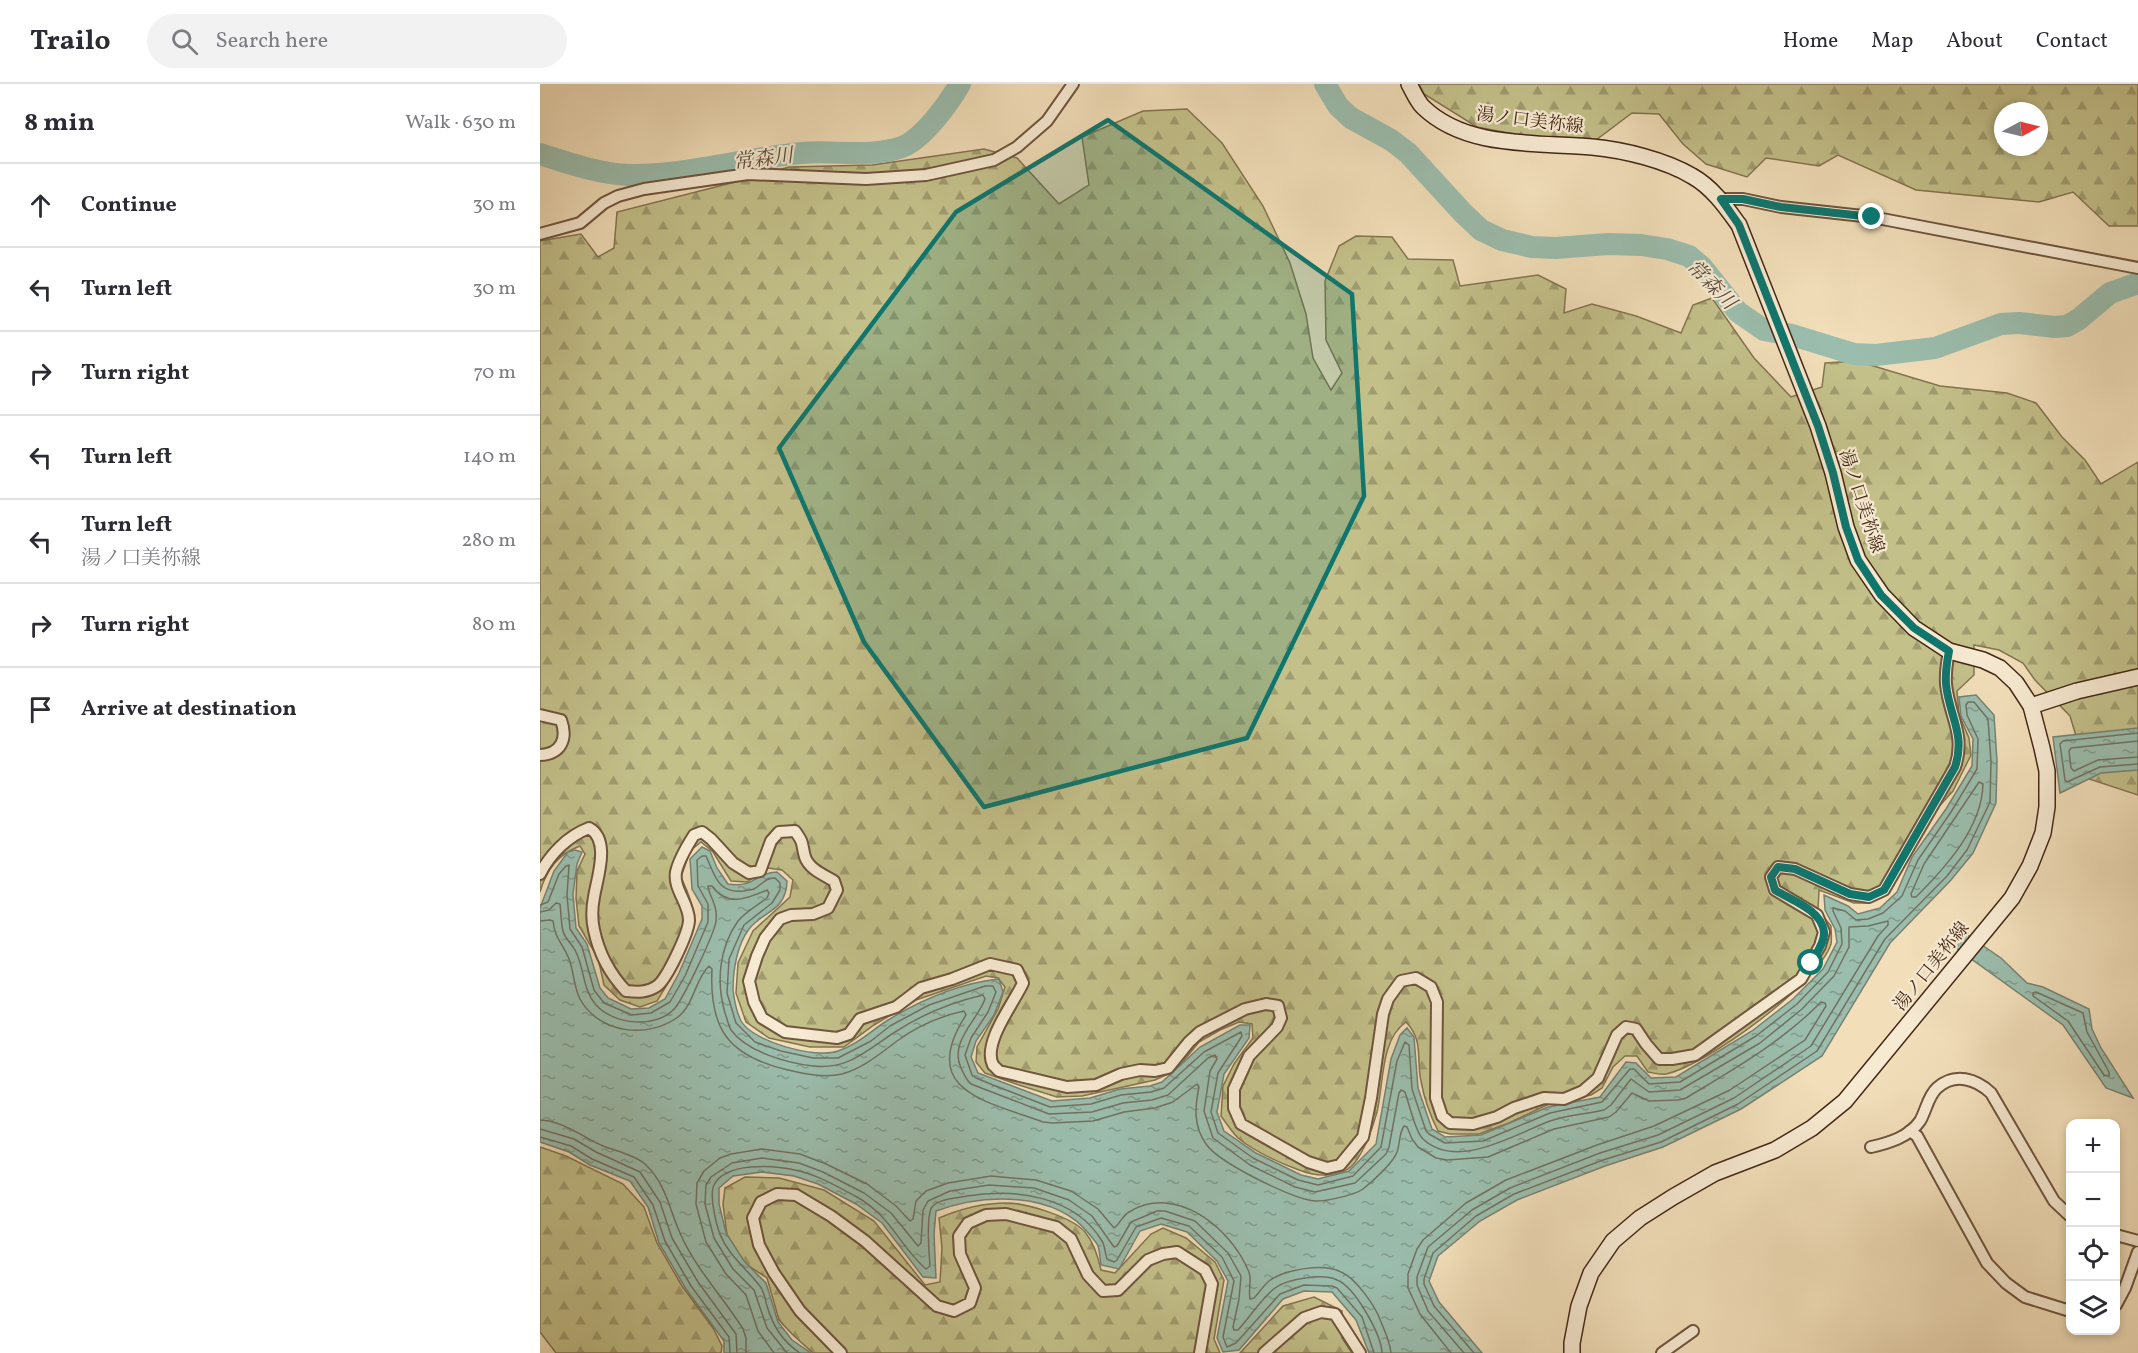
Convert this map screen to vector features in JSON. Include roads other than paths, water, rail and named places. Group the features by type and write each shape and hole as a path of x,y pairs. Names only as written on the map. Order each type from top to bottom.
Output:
{"main road":[{"name":"湯ノ口美祢線","path":"1409,84 1422,106 1439,120 1461,131 1491,139 1640,154 1693,176 1721,199 1739,225 1818,426 1833,473 1846,527 1858,560 1881,595 1914,628 1949,651 1983,660 2000,668 2016,683 2031,706 2046,771 2047,807 2043,833 2030,866 2012,898 1990,926 1845,1101 1812,1128 1775,1150 1715,1173 1640,1218 1613,1241 1591,1273 1579,1306 1572,1353"},
{"path":"2031,706 2077,691 2138,677"}],"street":[{"path":"540,234 580,223 604,203 618,196 644,189 748,174 866,179 926,175 994,160 1017,147 1047,121 1073,84"},
{"path":"1721,199 1743,199 1781,207 1872,217 2138,268"},
{"path":"540,874 546,863 574,834 589,828 595,831 600,850 599,875 593,900 593,928 613,977 626,991 644,992 658,986 669,972 689,922 686,905 676,883 676,872 694,835 702,832 732,862 749,873 760,871 771,841 780,832 795,831 803,843 806,859 813,868 834,881 837,890 828,908 813,914 791,915 780,919 765,938 748,981 754,1002 762,1018 785,1032 837,1038 849,1034 860,1019 896,1007 921,988 990,964 1006,966 1017,970 1023,983 994,1034 990,1048 993,1065 999,1071 1067,1087 1096,1085 1121,1074 1168,1068 1200,1032 1245,1010 1266,1004 1278,1006 1281,1018 1276,1027 1250,1056 1234,1089 1234,1108 1242,1124 1308,1162 1327,1168 1340,1166 1363,1137 1383,1014 1388,999 1401,981 1416,978 1431,987 1437,1002 1436,1098 1442,1116 1450,1123 1473,1124 1544,1098 1564,1099 1583,1091 1598,1078 1617,1035 1626,1027 1636,1029 1659,1059 1695,1055 1801,979 1820,946 1824,932 1817,915 1775,890 1771,877 1778,867 1795,869 1850,894 1869,897 1884,890 1955,767 1960,751 1946,685 1949,651"},
{"path":"540,715 561,720 565,730 561,746 550,754 540,754"},
{"path":"1871,1147 1887,1143 1910,1131 1919,1121 1936,1088 1952,1080 1969,1079 1982,1085 1991,1094 2054,1201 2066,1212"},
{"path":"1910,1131 1917,1136 1987,1263 2006,1283 2025,1297 2066,1310"},
{"path":"841,1353 800,1311 774,1273 759,1245 753,1218 761,1202 777,1194 796,1195 831,1216 865,1240 937,1306 954,1311 970,1303 975,1288 960,1254 959,1236 968,1223 986,1215 1006,1214 1056,1227 1071,1239 1088,1275 1102,1291 1118,1290 1148,1260 1177,1252 1205,1270 1212,1284 1200,1353"},
{"path":"2120,1236 2138,1241"},
{"path":"2120,1296 2138,1252"},
{"path":"1264,1353 1304,1318 1321,1312 1335,1314 1360,1353"},
{"path":"1662,1353 1693,1331"}],"water":[{"path":"1976,695 1994,715 1997,761 1996,803 1973,853 1951,880 1890,943 1822,1056 1741,1109 1663,1147 1605,1166 1517,1200 1480,1221 1438,1256 1429,1281 1439,1302 1482,1353 1369,1353 1356,1320 1332,1292 1304,1291 1283,1299 1239,1350 1223,1352 1217,1338 1228,1281 1217,1261 1187,1232 1161,1224 1140,1231 1119,1269 1101,1265 1097,1245 1076,1221 1058,1210 1039,1203 1018,1200 976,1201 936,1211 934,1234 936,1278 923,1277 882,1223 856,1204 818,1184 794,1176 762,1172 733,1176 719,1188 719,1204 726,1233 744,1261 766,1283 778,1322 792,1340 811,1353 724,1353 724,1341 686,1289 659,1243 648,1207 630,1181 590,1165 569,1152 540,1142 540,908 554,871 568,852 575,850 582,852 577,864 573,894 576,928 587,944 600,988 608,998 631,1009 649,1008 665,999 679,973 702,919 702,906 692,889 690,859 702,847 710,851 717,868 728,884 744,884 777,872 787,881 783,899 773,910 755,923 745,935 735,966 733,990 738,1014 748,1029 758,1036 801,1051 828,1053 838,1051 928,999 970,984 999,979 1003,992 994,1015 976,1041 971,1057 978,1073 1052,1101 1090,1098 1120,1089 1150,1086 1162,1082 1200,1047 1240,1025 1250,1025 1249,1038 1224,1074 1217,1112 1224,1131 1256,1153 1301,1175 1318,1179 1349,1171 1376,1144 1391,1059 1400,1035 1407,1028 1414,1037 1418,1088 1432,1129 1445,1137 1481,1135 1548,1107 1600,1097 1626,1062 1636,1063 1651,1078 1676,1077 1752,1031 1793,999 1823,969 1837,942 1835,929 1825,910 1824,895 1848,906 1858,914 1880,908 1897,892 1912,857 1946,809 1972,766 1973,739 1961,716 1959,697"},
{"path":"2138,728 2138,770 2101,773 2060,793 2053,737"},
{"path":"1963,932 2001,958 2027,983 2043,987 2089,1009 2092,1029 2101,1048 2133,1098 2106,1088 2063,1025 1952,945"}],"waterway":[{"name":"常森川","path":"540,154 595,170 618,174 650,175 802,153 865,153 890,150 910,143 927,129 960,84"},
{"name":"常森川","path":"1325,84 1338,106 1351,118 1391,140 1408,153 1481,230 1502,240 1532,247 1641,245 1667,249 1689,256 1702,267 1738,312 1764,330 1792,335 1854,354 1876,355 1935,348 2001,324 2067,326 2110,293 2138,283"}]}
